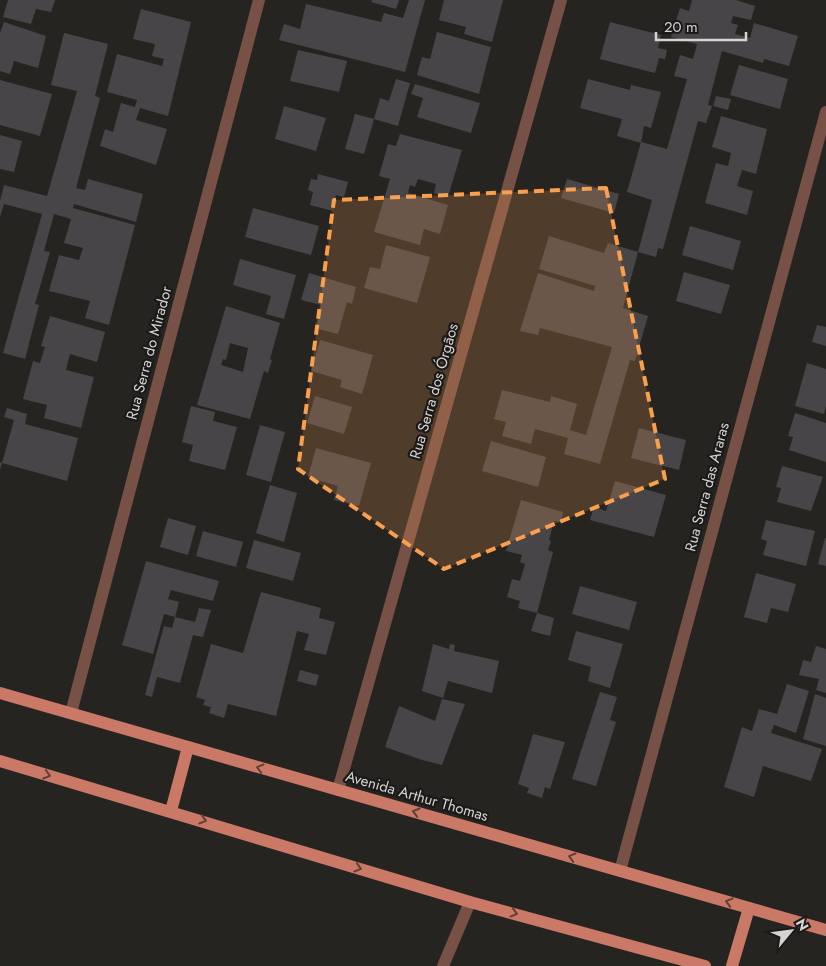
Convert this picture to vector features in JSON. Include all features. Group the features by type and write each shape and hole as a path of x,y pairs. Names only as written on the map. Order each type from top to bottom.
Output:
{"main road":[{"name":"Avenida Arthur Thomas","path":"0,693 826,930"},
{"path":"171,811 188,747"},
{"path":"0,761 470,902 705,966"},
{"path":"732,966 749,908"}],"street":[{"name":"Rua Serra do Mirador","path":"71,713 259,0"},
{"name":"Rua Serra dos Órgãos","path":"338,790 561,0"},
{"name":"Rua Serra das Araras","path":"620,871 826,112"},
{"path":"443,966 470,902"}],"highlighted area":[{"path":"606,188 665,479 444,569 298,469 334,200"}],"building":[{"path":"8,0 55,0 51,12 36,9 31,24 3,17"},
{"path":"372,0 399,0 396,9 371,2"},
{"path":"409,0 425,0 405,72 279,40 284,24 300,29 306,4 381,22 384,13 403,18"},
{"path":"444,0 503,0 492,42 464,34 466,27 439,20"},
{"path":"692,0 736,0 755,6 751,20 733,16 731,23 738,25 735,34 750,38 754,23 798,36 789,66 764,59 763,63 722,51 708,105 712,106 706,123 698,121 663,249 658,248 656,257 638,252 652,200 627,192 641,142 667,149 687,79 674,76 680,55 693,59 697,44 671,37 680,8 689,11"},
{"path":"141,9 191,22 168,116 140,108 136,120 167,129 156,165 100,146 105,129 113,132 121,103 135,107 137,100 107,92 117,54 162,66 164,59 152,56 155,44 133,39"},
{"path":"4,22 46,36 38,68 14,61 10,74 0,71 0,33"},
{"path":"610,22 661,35 658,48 667,50 665,59 659,58 655,73 600,59"},
{"path":"437,32 491,47 479,94 417,75 422,57 430,59"},
{"path":"64,33 108,44 95,96 100,98 76,188 85,190 88,179 143,194 136,222 74,204 73,208 135,225 109,325 85,318 90,301 49,291 59,255 79,260 83,248 64,243 71,219 54,214 44,251 50,252 35,304 39,305 25,359 3,353 42,214 4,204 0,217 0,201 4,185 47,196 77,91 51,85"},
{"path":"298,50 347,61 339,92 290,81"},
{"path":"739,65 788,79 780,109 730,95"},
{"path":"396,79 410,83 398,126 374,119 380,98 389,101"},
{"path":"588,79 630,90 631,85 661,92 651,128 644,126 641,143 617,136 622,119 580,108"},
{"path":"0,80 52,94 40,136 0,125"},
{"path":"415,84 480,103 471,133 417,117 423,98 411,94"},
{"path":"716,96 731,99 728,110 713,106"},
{"path":"284,106 326,118 316,151 275,139"},
{"path":"355,114 374,119 364,154 345,149"},
{"path":"721,116 767,129 756,174 742,170 737,186 753,191 747,215 705,203 716,163 728,166 731,153 712,147"},
{"path":"400,134 462,150 448,197 434,193 436,184 418,179 415,187 410,185 408,193 448,205 440,234 424,229 420,245 374,232 390,179 379,176 388,144 396,146"},
{"path":"0,135 22,141 14,172 0,169"},
{"path":"318,174 348,182 344,197 336,195 333,211 310,205 313,192 308,190 311,179 317,180"},
{"path":"567,179 619,194 614,213 561,198"},
{"path":"253,208 319,226 311,255 245,237"},
{"path":"690,226 741,241 733,270 682,255"},
{"path":"549,236 604,253 608,243 638,252 623,308 648,316 635,361 630,360 600,464 564,454 568,438 535,429 531,444 502,436 506,422 494,419 502,390 550,402 551,396 577,404 570,430 586,435 612,347 540,328 538,335 520,331 538,273 594,291 595,286 539,269"},
{"path":"386,245 430,257 417,303 364,288 370,267 380,269"},
{"path":"240,259 296,275 284,319 266,314 271,296 233,285"},
{"path":"684,272 730,285 721,314 676,301"},
{"path":"309,273 356,287 352,304 347,302 338,334 315,328 321,305 301,300"},
{"path":"226,306 280,323 268,373 264,371 250,419 197,405","holes":["230,343 248,348 243,372 221,365 223,359 226,360"]},
{"path":"50,316 105,332 97,362 70,354 66,370 94,377 81,428 44,418 47,405 23,399 33,361 40,363 45,347 41,346"},
{"path":"817,325 826,327 826,346 812,342"},
{"path":"320,340 373,355 362,394 340,387 342,380 311,371"},
{"path":"807,363 826,369 826,406 824,414 795,406"},
{"path":"315,396 352,407 344,434 307,423"},
{"path":"191,406 215,412 213,421 237,427 225,470 189,461 193,445 182,442"},
{"path":"7,408 27,414 25,424 78,438 67,481 2,463 14,420 4,417"},
{"path":"795,413 826,423 826,462 789,450 793,437 788,436"},
{"path":"260,425 285,432 271,482 246,475"},
{"path":"639,428 686,440 679,470 631,458"},
{"path":"491,441 546,457 538,487 482,471"},
{"path":"316,448 371,463 359,506 334,500 338,486 308,477"},
{"path":"782,466 823,477 811,511 777,502 781,488 776,487"},
{"path":"615,481 666,495 654,537 590,520 594,507 606,511"},
{"path":"270,485 297,493 284,542 256,533"},
{"path":"521,500 563,512 561,522 554,521 549,540 551,541 548,550 553,552 537,613 518,608 520,601 507,597 512,579 520,581 525,564 520,562 522,555 506,551"},
{"path":"168,518 196,526 188,555 160,547"},
{"path":"766,520 815,531 806,566 763,555 767,541 761,539"},
{"path":"203,531 243,542 236,567 196,556"},
{"path":"826,538 826,566 818,564"},
{"path":"254,540 301,553 293,581 246,568"},
{"path":"146,561 219,581 213,601 171,590 168,599 179,602 175,617 164,614 153,654 122,645"},
{"path":"756,573 796,584 788,612 771,608 767,623 744,617"},
{"path":"580,586 637,602 629,630 572,614"},
{"path":"261,592 321,608 319,618 335,622 326,655 304,650 309,634 297,631 276,716 228,704 224,718 209,713 211,707 203,705 205,700 196,697 211,644 243,653"},
{"path":"199,608 211,610 203,637 193,635 180,683 157,677 152,697 145,695 164,626 172,628 175,617 195,622"},
{"path":"537,613 554,618 550,636 531,631"},
{"path":"576,631 623,644 610,688 588,681 591,667 568,660"},
{"path":"433,644 449,649 450,644 455,645 454,651 499,661 492,693 448,681 443,698 422,691"},
{"path":"816,646 826,649 826,693 816,690 819,679 799,675 803,660 811,662"},
{"path":"300,670 319,675 316,686 297,681"},
{"path":"787,684 809,691 796,733 774,725 771,733 822,749 811,781 763,766 754,797 724,787 742,727 752,731 759,709 777,714"},
{"path":"600,692 617,697 610,720 616,722 596,786 572,779"},
{"path":"815,694 826,698 826,746 803,739"},
{"path":"442,699 465,704 442,765 385,747 399,706 435,721"},
{"path":"533,734 565,742 550,789 545,787 542,798 527,793 529,788 518,784"}]}
